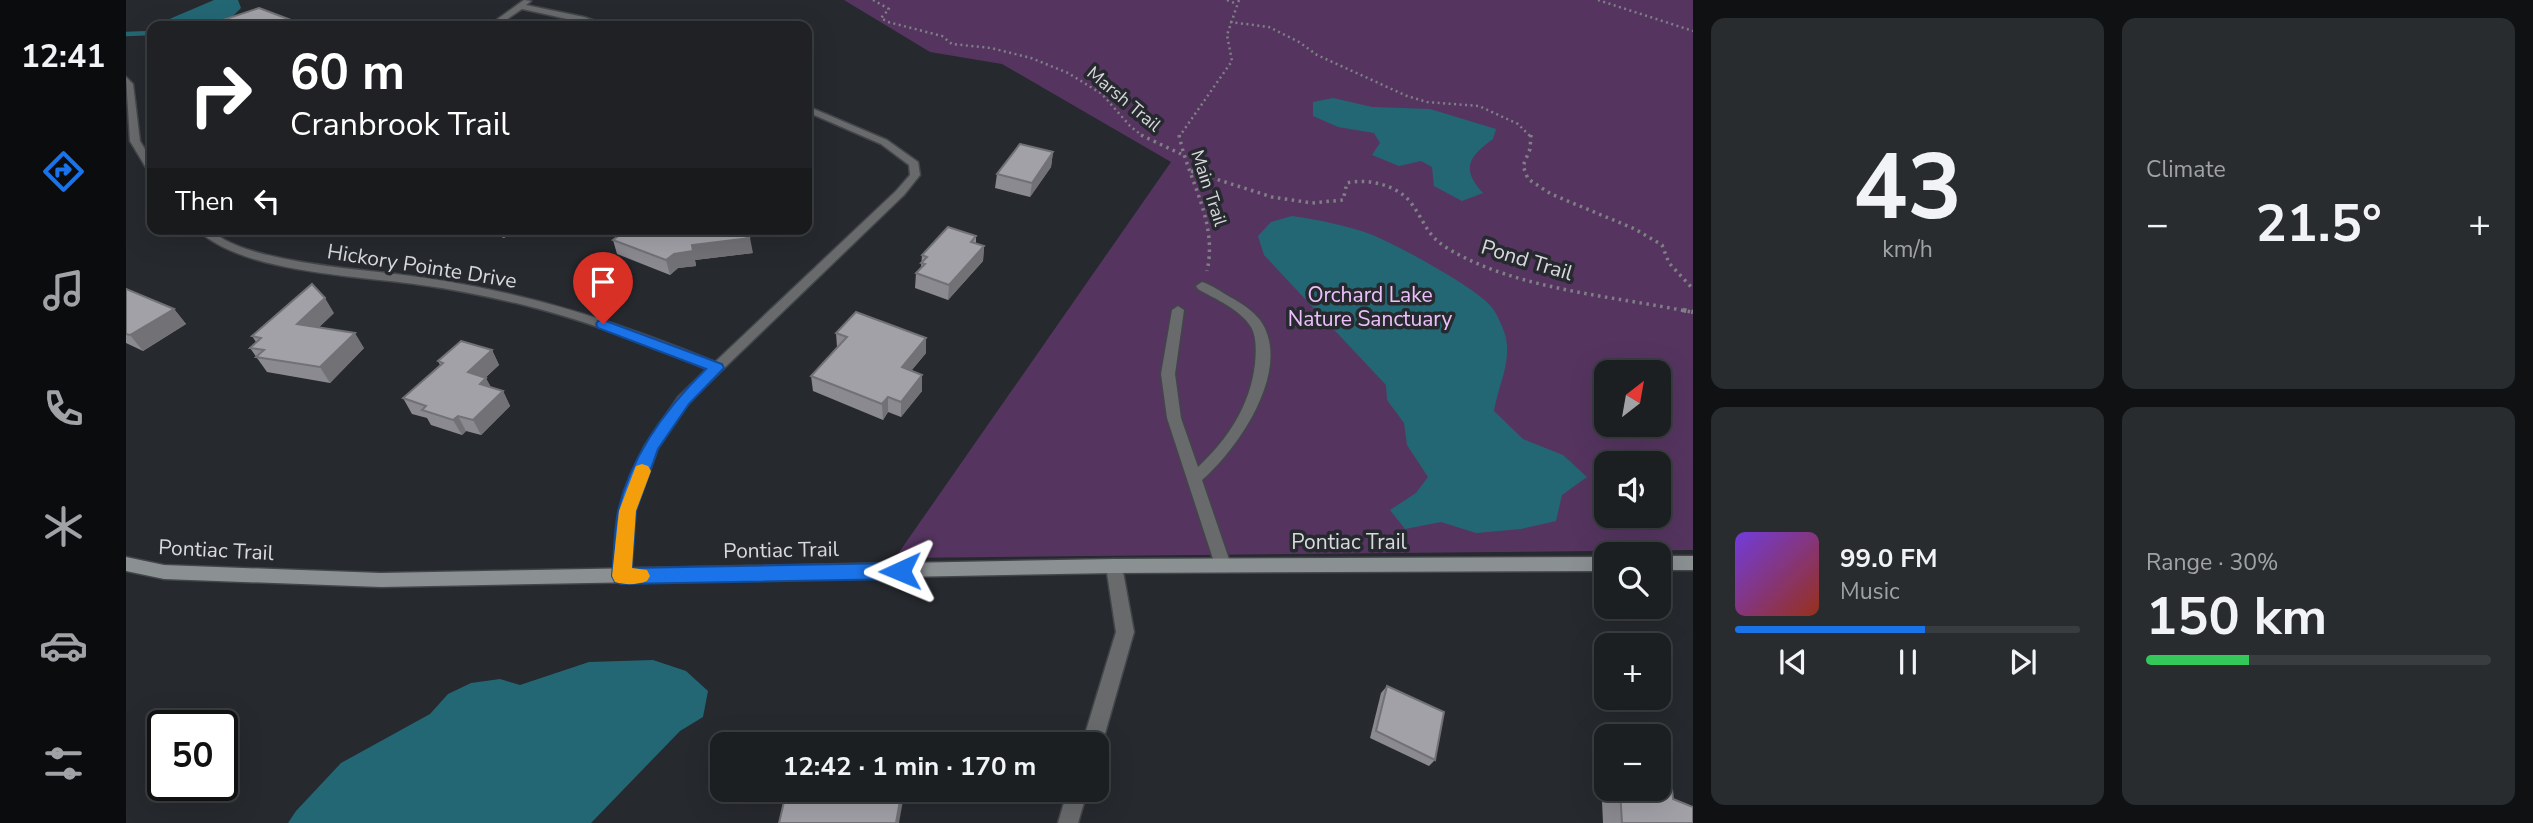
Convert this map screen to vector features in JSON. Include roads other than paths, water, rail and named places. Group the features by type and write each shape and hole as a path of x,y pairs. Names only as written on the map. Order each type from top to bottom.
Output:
{"main road":[{"path":"1671,564 1693,563"},
{"name":"Pontiac Trail","path":"126,564 164,572 381,580 1114,566 1594,564"}],"street":[{"path":"499,21 525,3 590,21"},
{"path":"126,80 129,84 135,141 147,160"},
{"path":"621,576 627,511 651,447 683,400 900,192 915,174 914,164 884,142 812,111"},
{"name":"Hickory Pointe Drive","path":"212,235 233,248 264,258 314,268 443,284 559,310 637,335 716,368"},
{"path":"1195,478 1212,464 1247,416 1260,374 1263,341 1255,323 1202,286"},
{"path":"1178,310 1168,374 1174,418 1223,565"},
{"path":"1096,732 1125,632 1114,566"},
{"path":"1068,823 1074,802"}],"water":[{"path":"214,0 238,0 241,8 228,21 165,21"},
{"path":"1333,98 1372,107 1430,109 1496,129 1493,139 1478,152 1470,164 1472,177 1483,193 1462,201 1434,186 1432,167 1421,161 1399,166 1372,155 1380,143 1374,133 1338,127 1313,116 1313,102"},
{"path":"1292,216 1341,225 1382,239 1455,279 1493,309 1504,331 1507,348 1494,411 1523,439 1563,455 1587,477 1562,495 1556,521 1521,529 1476,533 1441,522 1405,529 1390,510 1416,493 1428,477 1407,445 1404,423 1387,400 1386,385 1264,255 1258,236 1271,222"},
{"path":"653,660 686,671 708,691 703,717 680,731 591,823 288,823 341,763 430,714 448,694 471,683 500,679 520,685 589,662"}],"waterway":[{"path":"126,34 147,33"}],"park label":[{"name":"Orchard Lake Nature Sanctuary","path":"1370,307"}]}
